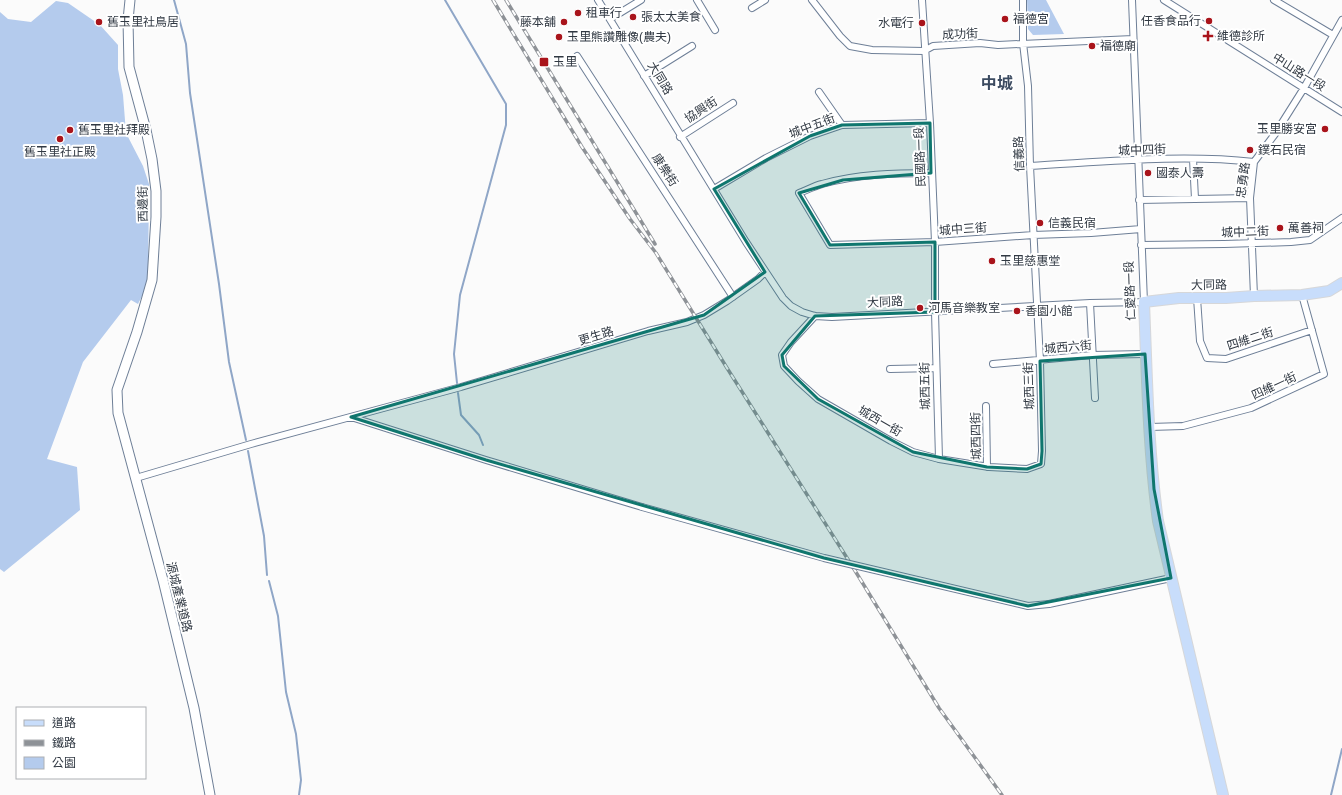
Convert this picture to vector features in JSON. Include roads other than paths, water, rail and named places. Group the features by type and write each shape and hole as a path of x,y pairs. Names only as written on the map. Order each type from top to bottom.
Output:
{"main road":[{"name":"大同路","path":"1144,302 1179,298 1302,295 1329,291 1342,284"},
{"name":"仁愛路一段","path":"1144,302 1150,427 1157,515 1223,795"}],"street":[{"name":"西邊街","path":"118,406 117,390 146,304 152,280 156,217 156,191 152,159 146,130 129,67 128,33 130,0"},
{"name":"大同路","path":"598,0 680,136 765,272 783,298 791,306 802,312 815,316 832,317 1090,303 1144,302"},
{"path":"610,19 641,0"},
{"path":"697,0 715,30"},
{"path":"752,8 764,0"},
{"name":"成功街","path":"812,0 840,36 850,46 872,50 924,51 933,46 980,43 998,45 1133,39"},
{"name":"民國路一段","path":"922,0 924,51 930,123 935,242 935,312"},
{"name":"信義路","path":"1023,0 1023,43 1028,86 1030,166 1037,307"},
{"name":"仁愛路一段","path":"1132,0 1144,302"},
{"name":"中山路一段","path":"1164,0 1342,112"},
{"path":"1274,0 1282,2 1333,35"},
{"name":"忠勇路","path":"1254,296 1250,198 1254,162 1275,134 1304,88 1342,20"},
{"path":"644,76 692,46"},
{"name":"康樂街","path":"577,56 733,297"},
{"path":"819,92 842,125"},
{"name":"協興街","path":"680,136 733,102"},
{"name":"城中五街","path":"714,189 766,158 810,136 842,125 930,123"},
{"path":"1194,159 1195,199"},
{"name":"城中四街","path":"1030,166 1138,160 1194,159 1254,162"},
{"name":"城中三街","path":"931,173 871,175 821,184 799,194 830,245 935,242 1033,235 1091,234 1141,229"},
{"path":"1139,200 1250,198"},
{"name":"城中二街","path":"1141,245 1291,242 1310,240 1342,218"},
{"name":"更生路","path":"136,478 251,444 421,398 687,322 704,315 733,297 758,279 765,272"},
{"name":"四維一街","path":"1150,427 1183,426 1251,408 1324,374 1302,295"},
{"name":"四維二街","path":"1197,298 1200,341 1207,358 1226,359 1312,330"},
{"path":"1090,303 1095,398"},
{"name":"城西三街","path":"1037,307 1040,361 1041,464"},
{"name":"城西五街","path":"935,312 939,459"},
{"name":"城西一街","path":"815,316 791,342 782,355 784,366 818,399 913,452 939,459 987,467 1027,469 1041,464"},
{"name":"城西六街","path":"994,364 1092,356 1146,354"},
{"path":"890,369 936,368"},
{"name":"源城產業道路","path":"118,406 118,413 163,580 194,708 210,795"},
{"name":"城西四街","path":"986,406 987,467"},
{"path":"351,417 642,507 824,558 895,576 1028,606 1049,604 1172,578"}],"waterway":[{"path":"174,0 186,44 190,93 219,284 229,362 246,440"},
{"path":"445,0 506,104 506,125 460,295 454,354 457,383"},
{"path":"458,393 461,415 479,435 483,445"},
{"path":"248,451 264,536 267,575"},
{"path":"269,581 278,616 286,692 296,734 301,780 299,795"},
{"path":"1331,795 1342,749"}],"railway":[{"path":"493,0 582,147 630,219 656,253 854,569 939,708 1002,795"},
{"path":"506,0 655,244"}],"place":[{"name":"租車行","path":"578,13"},
{"name":"張太太美食","path":"633,17"},
{"name":"福德宮","path":"1005,19"},
{"name":"任香食品行","path":"1209,21"},
{"name":"舊玉里社鳥居","path":"99,22"},
{"name":"藤本舖","path":"564,22"},
{"name":"水電行","path":"922,23"},
{"name":"維德診所","path":"1208,36"},
{"name":"玉里熊讚雕像(農夫)","path":"559,37"},
{"name":"福德廟","path":"1092,46"},
{"name":"玉里","path":"544,62"},
{"name":"玉里勝安宮","path":"1325,129"},
{"name":"舊玉里社拜殿","path":"70,130"},
{"name":"舊玉里社正殿","path":"60,139"},
{"name":"鏷石民宿","path":"1250,150"},
{"name":"國泰人壽","path":"1148,173"},
{"name":"信義民宿","path":"1040,223"},
{"name":"萬善祠","path":"1280,228"},
{"name":"玉里慈惠堂","path":"992,261"},
{"name":"河馬音樂教室","path":"920,308"},
{"name":"香園小館","path":"1017,311"}],"district":[{"name":"中城","path":"997,83"}]}
